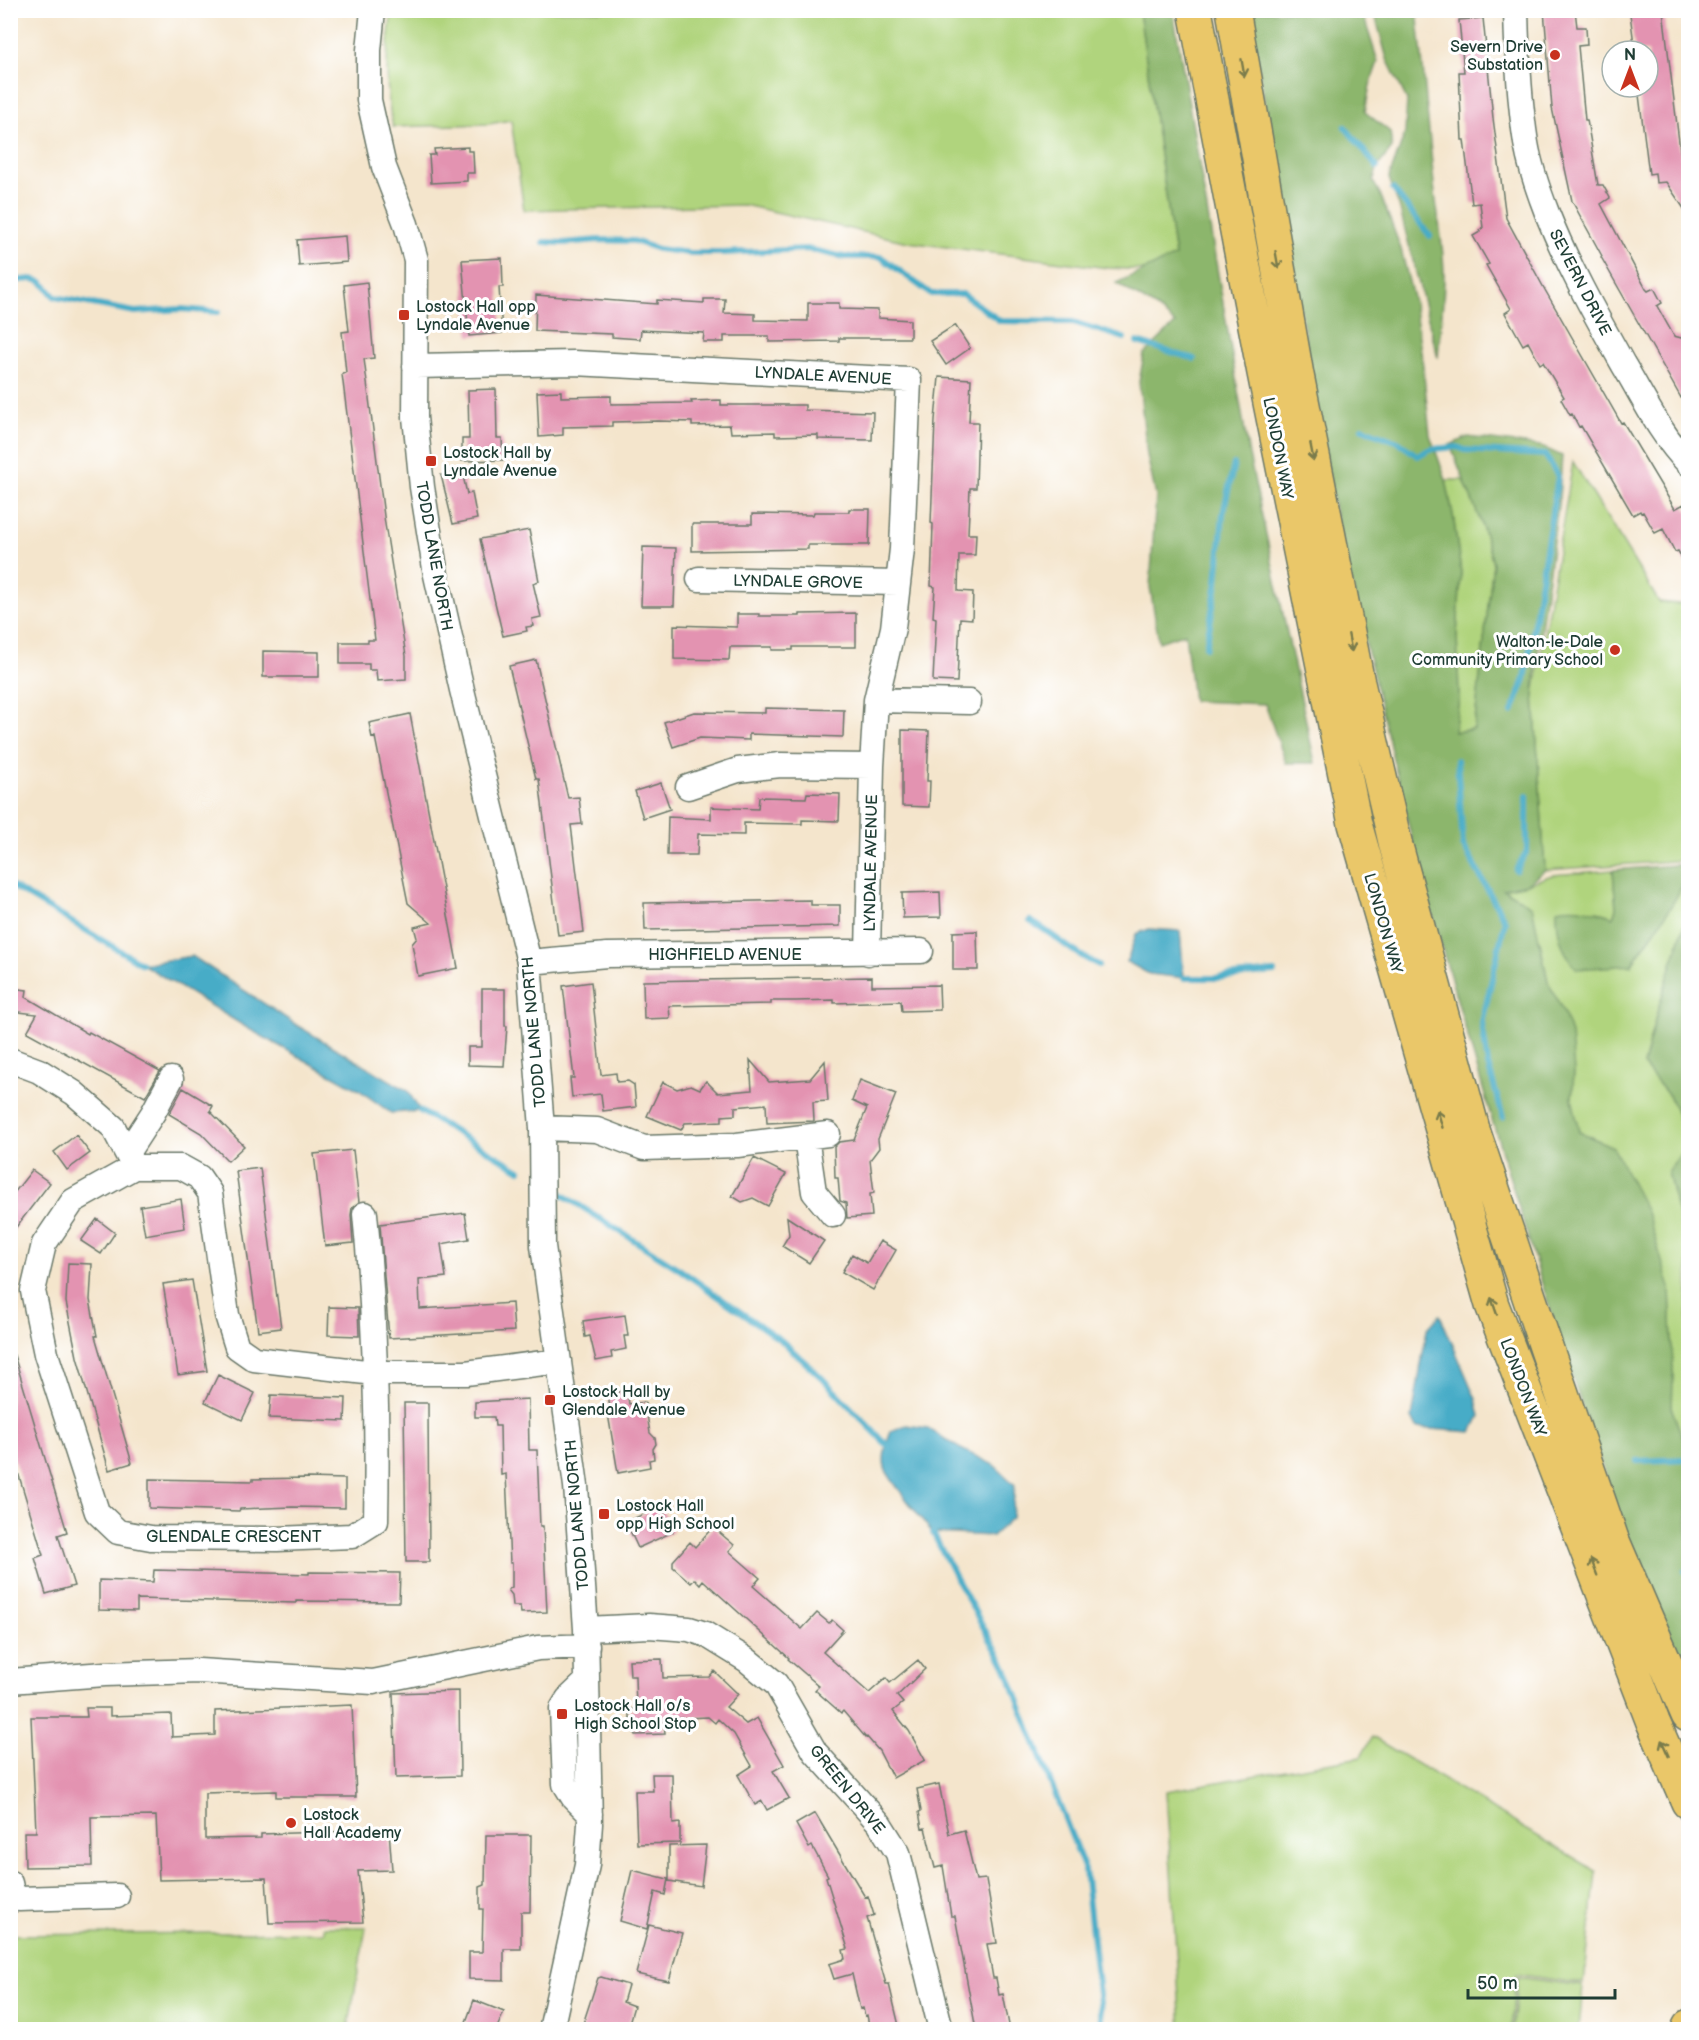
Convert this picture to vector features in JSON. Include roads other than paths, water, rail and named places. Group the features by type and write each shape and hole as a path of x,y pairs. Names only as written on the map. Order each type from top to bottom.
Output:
{"highway":[{"name":"LONDON WAY","path":"1195,10 1264,373 1356,824 1492,1305 1649,1711 1689,1802"},
{"name":"LONDON WAY","path":"1233,10 1297,375 1358,683 1396,846 1474,1133 1546,1347 1612,1539 1689,1715"}],"street":[{"name":"TODD LANE NORTH","path":"373,10 369,50 369,100 384,168 406,224 416,261 415,417 436,575 529,962 542,1128 543,1246 576,1486 587,1637 590,1814 587,1865 551,2030"},
{"name":"SEVERN DRIVE","path":"1516,10 1526,144 1537,186 1564,255 1608,338 1654,418 1681,456 1689,463"},
{"name":"LYNDALE AVENUE","path":"415,366 574,363 909,380 902,549 893,628 876,700 872,766 868,953"},
{"name":"LYNDALE GROVE","path":"699,579 897,583"},
{"path":"876,700 969,702"},
{"path":"688,787 749,768 780,765 872,766"},
{"name":"HIGHFIELD AVENUE","path":"529,962 607,955 921,951"},
{"path":"10,1060 39,1071 74,1093 113,1127 130,1160"},
{"path":"130,1160 171,1080"},
{"path":"542,1128 597,1130 644,1148 737,1145 817,1135 814,1192 833,1215"},
{"path":"130,1160 181,1167 199,1177 210,1193 228,1315 237,1347 254,1359 374,1374 466,1373 559,1361"},
{"name":"GLENDALE CRESCENT","path":"130,1160 73,1201 44,1244 33,1291 46,1354 98,1512 118,1532 151,1538 352,1536 376,1521 377,1446 374,1374"},
{"path":"365,1214 373,1293 374,1374"},
{"name":"GREEN DRIVE","path":"10,1681 105,1674 199,1671 373,1682 649,1626 689,1629 705,1634 747,1660 776,1684 814,1752 879,1823 897,1854 941,2030"},
{"path":"10,1883 12,1892 19,1899 117,1896"}],"water":[{"path":"1149,929 1180,931 1184,978 1149,974 1127,962 1136,934"},
{"path":"192,956 298,1026 408,1091 420,1111 391,1113 359,1090 249,1029 142,964"},
{"path":"1440,1315 1476,1399 1480,1416 1472,1432 1417,1428 1412,1418 1427,1329"},
{"path":"906,1425 928,1428 959,1448 994,1465 1015,1485 1012,1518 992,1536 933,1533 899,1490 885,1468 885,1454 891,1431"}],"waterway":[{"path":"1345,127 1377,167"},
{"path":"1393,189 1430,236"},
{"path":"544,242 634,241 658,249 689,253 807,249 844,257 881,257 931,294 963,294 1000,321 1073,322 1124,338"},
{"path":"10,281 32,279 42,282 55,297 135,312 181,309 218,312"},
{"path":"1137,342 1194,359"},
{"path":"1362,428 1398,442 1418,456 1428,450"},
{"path":"1432,449 1457,447 1465,450 1545,455 1558,476 1525,679 1512,712"},
{"path":"1206,647 1217,583 1223,514 1234,464"},
{"path":"1457,760 1463,845 1505,921 1482,1023 1488,1065 1503,1117"},
{"path":"1516,870 1527,851 1527,796"},
{"path":"10,885 142,964"},
{"path":"1030,921 1099,965"},
{"path":"1184,978 1216,978 1274,972"},
{"path":"420,1111 520,1170"},
{"path":"560,1193 679,1269 782,1341 821,1377 887,1445"},
{"path":"1637,1461 1688,1459"},
{"path":"933,1533 1005,1666 1085,1870 1103,2030"}],"place":[{"name":"Severn Drive Substation","path":"1555,55"},
{"name":"Lostock Hall opp Lyndale Avenue","path":"404,315"},
{"name":"Lostock Hall by Lyndale Avenue","path":"431,461"},
{"name":"Walton-le-Dale Community Primary School","path":"1615,650"},
{"name":"Lostock Hall by Glendale Avenue","path":"550,1400"},
{"name":"Lostock Hall opp High School","path":"604,1514"},
{"name":"Lostock Hall o/s High School Stop","path":"562,1714"},
{"name":"Lostock Hall Academy","path":"291,1823"}]}
